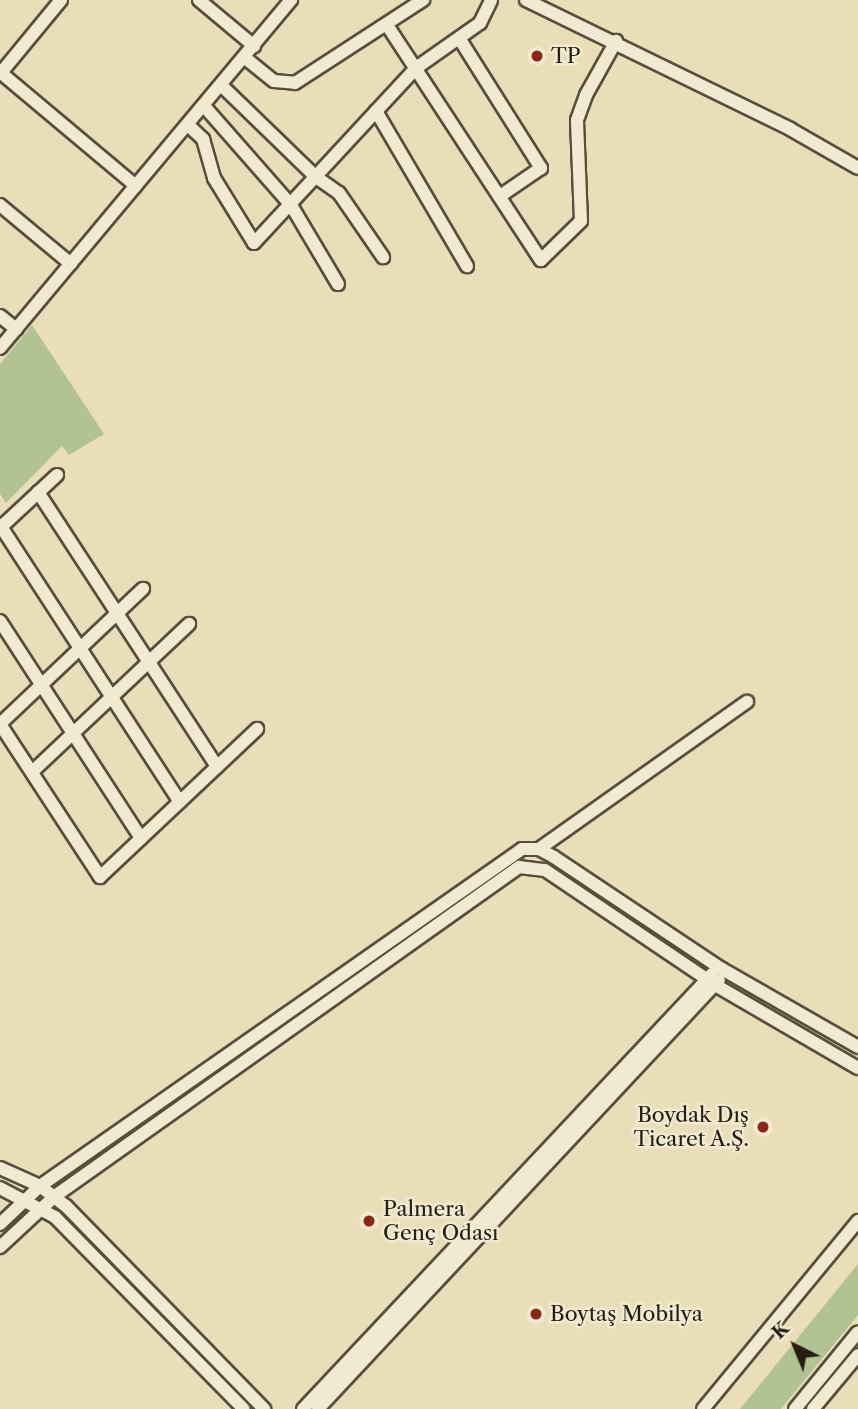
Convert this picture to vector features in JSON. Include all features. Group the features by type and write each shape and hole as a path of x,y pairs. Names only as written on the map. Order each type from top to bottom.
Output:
{"street":[{"path":"61,0 0,73 136,186"},
{"path":"199,0 254,46"},
{"path":"0,348 291,0"},
{"path":"244,57 278,82 295,83 423,0"},
{"path":"188,125 203,139 214,178 254,243 416,68 480,23 491,0"},
{"path":"526,0 616,41 858,167"},
{"path":"545,0 552,12"},
{"path":"387,25 541,260 576,230 584,208 576,164 578,120 586,95 616,41"},
{"path":"459,38 541,168 500,196"},
{"path":"221,85 316,177 339,193 383,257"},
{"path":"204,106 291,205 338,284"},
{"path":"376,111 467,266"},
{"path":"0,205 71,264"},
{"path":"0,316 16,329"},
{"path":"57,475 1,527 180,802"},
{"path":"38,492 217,767"},
{"path":"143,589 0,724 100,877 257,729"},
{"path":"0,621 141,838"},
{"path":"32,772 189,624"},
{"path":"0,1224 40,1186 510,854 539,849 747,702"},
{"path":"539,849 722,969 858,1047"},
{"path":"0,1247 55,1196 519,867 545,870 718,986 858,1068"},
{"path":"303,1409 706,978 722,969"},
{"path":"318,1409 718,986 722,969"},
{"path":"0,1168 40,1186 55,1196 264,1409"},
{"path":"0,1188 23,1202 42,1207 244,1409"},
{"path":"703,1409 858,1222"},
{"path":"795,1409 858,1332"},
{"path":"813,1409 858,1354"}],"green space":[{"path":"32,325 104,434 69,455 62,446 6,503 0,494 0,364"},
{"path":"858,1264 858,1315 781,1409 740,1409"}],"place":[{"name":"TP","path":"537,56"},
{"name":"Boydak Dış Ticaret A.Ş.","path":"763,1127"},
{"name":"Palmera Genç Odası","path":"369,1221"},
{"name":"Boytaş Mobilya","path":"536,1314"}]}
